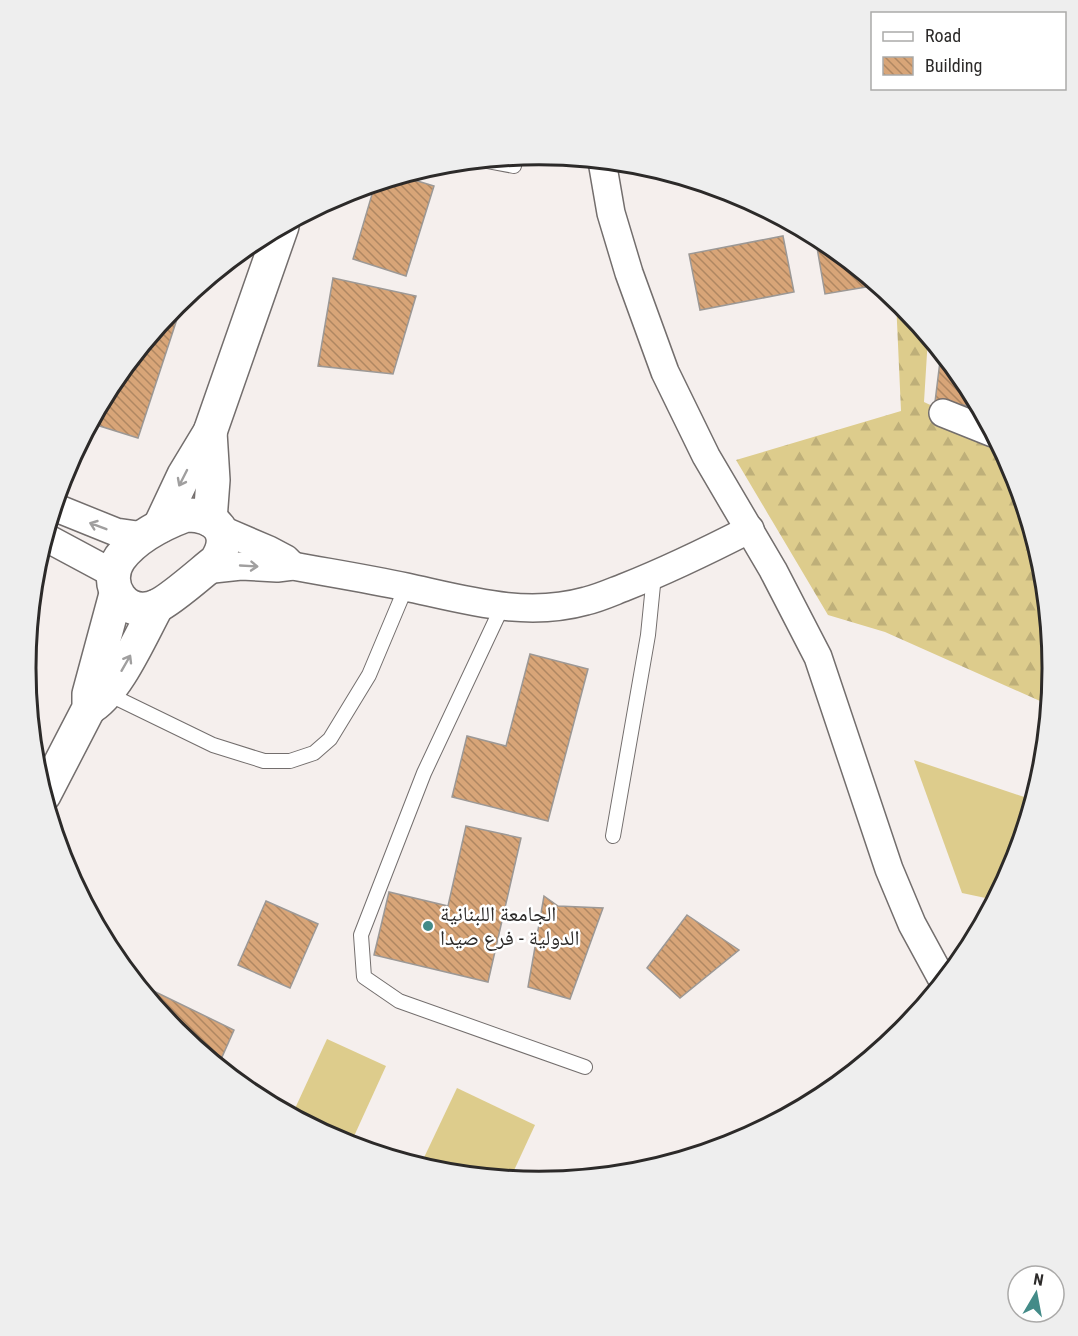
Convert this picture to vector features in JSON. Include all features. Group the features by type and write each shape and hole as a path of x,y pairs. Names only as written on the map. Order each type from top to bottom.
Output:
{"street":[{"path":"603,169 611,213 629,273 665,372 706,456 773,570 818,657 889,869 912,924 939,972"},
{"path":"152,531 210,432 278,239"},
{"path":"943,413 981,428"},
{"path":"50,784 98,700 123,667 157,606 216,561 222,551 223,535 215,524 210,432"},
{"path":"62,510 116,532 152,531"},
{"path":"98,700 89,694 119,559 152,531 186,515 195,515 269,550 286,559 293,566"},
{"path":"204,570 241,566 277,568 293,566 406,587 468,602 502,607 562,606 588,601 654,575 750,530"},
{"path":"52,542 115,584 132,607 143,609 157,606"}],"lane":[{"path":"613,836 648,635 654,575"},
{"path":"98,700 213,745 264,761 290,761 314,753 330,739 369,675 406,587"},
{"path":"502,607 424,773 361,935 364,977 399,1001 585,1067"}],"green space":[{"path":"897,314 927,349 924,402 982,429 1004,476 1025,538 1038,602 1042,668 1041,701 885,632 828,615 736,460 901,411"},
{"path":"914,760 1025,797 1004,860 986,898 962,893"},
{"path":"327,1039 386,1066 354,1136 295,1108"},
{"path":"457,1088 535,1125 514,1170 473,1167 424,1157"}],"building":[{"path":"416,181 434,186 406,276 353,259 372,194"},
{"path":"783,236 794,292 700,310 689,254"},
{"path":"817,250 867,287 825,294"},
{"path":"333,278 416,296 393,374 318,366"},
{"path":"177,318 138,438 98,426 140,362"},
{"path":"940,364 968,406 935,402"},
{"path":"530,654 588,669 548,821 452,797 467,736 506,746"},
{"path":"466,826 521,838 488,982 374,955 389,892 448,906"},
{"path":"544,896 558,906 603,908 570,999 528,987"},
{"path":"266,901 318,924 290,988 238,965"},
{"path":"687,915 739,950 680,998 647,968"},
{"path":"154,991 234,1030 222,1058 183,1024"}],"place":[{"name":"الجامعة اللبنانية الدولية - فرع صيدا","path":"428,926"}]}
